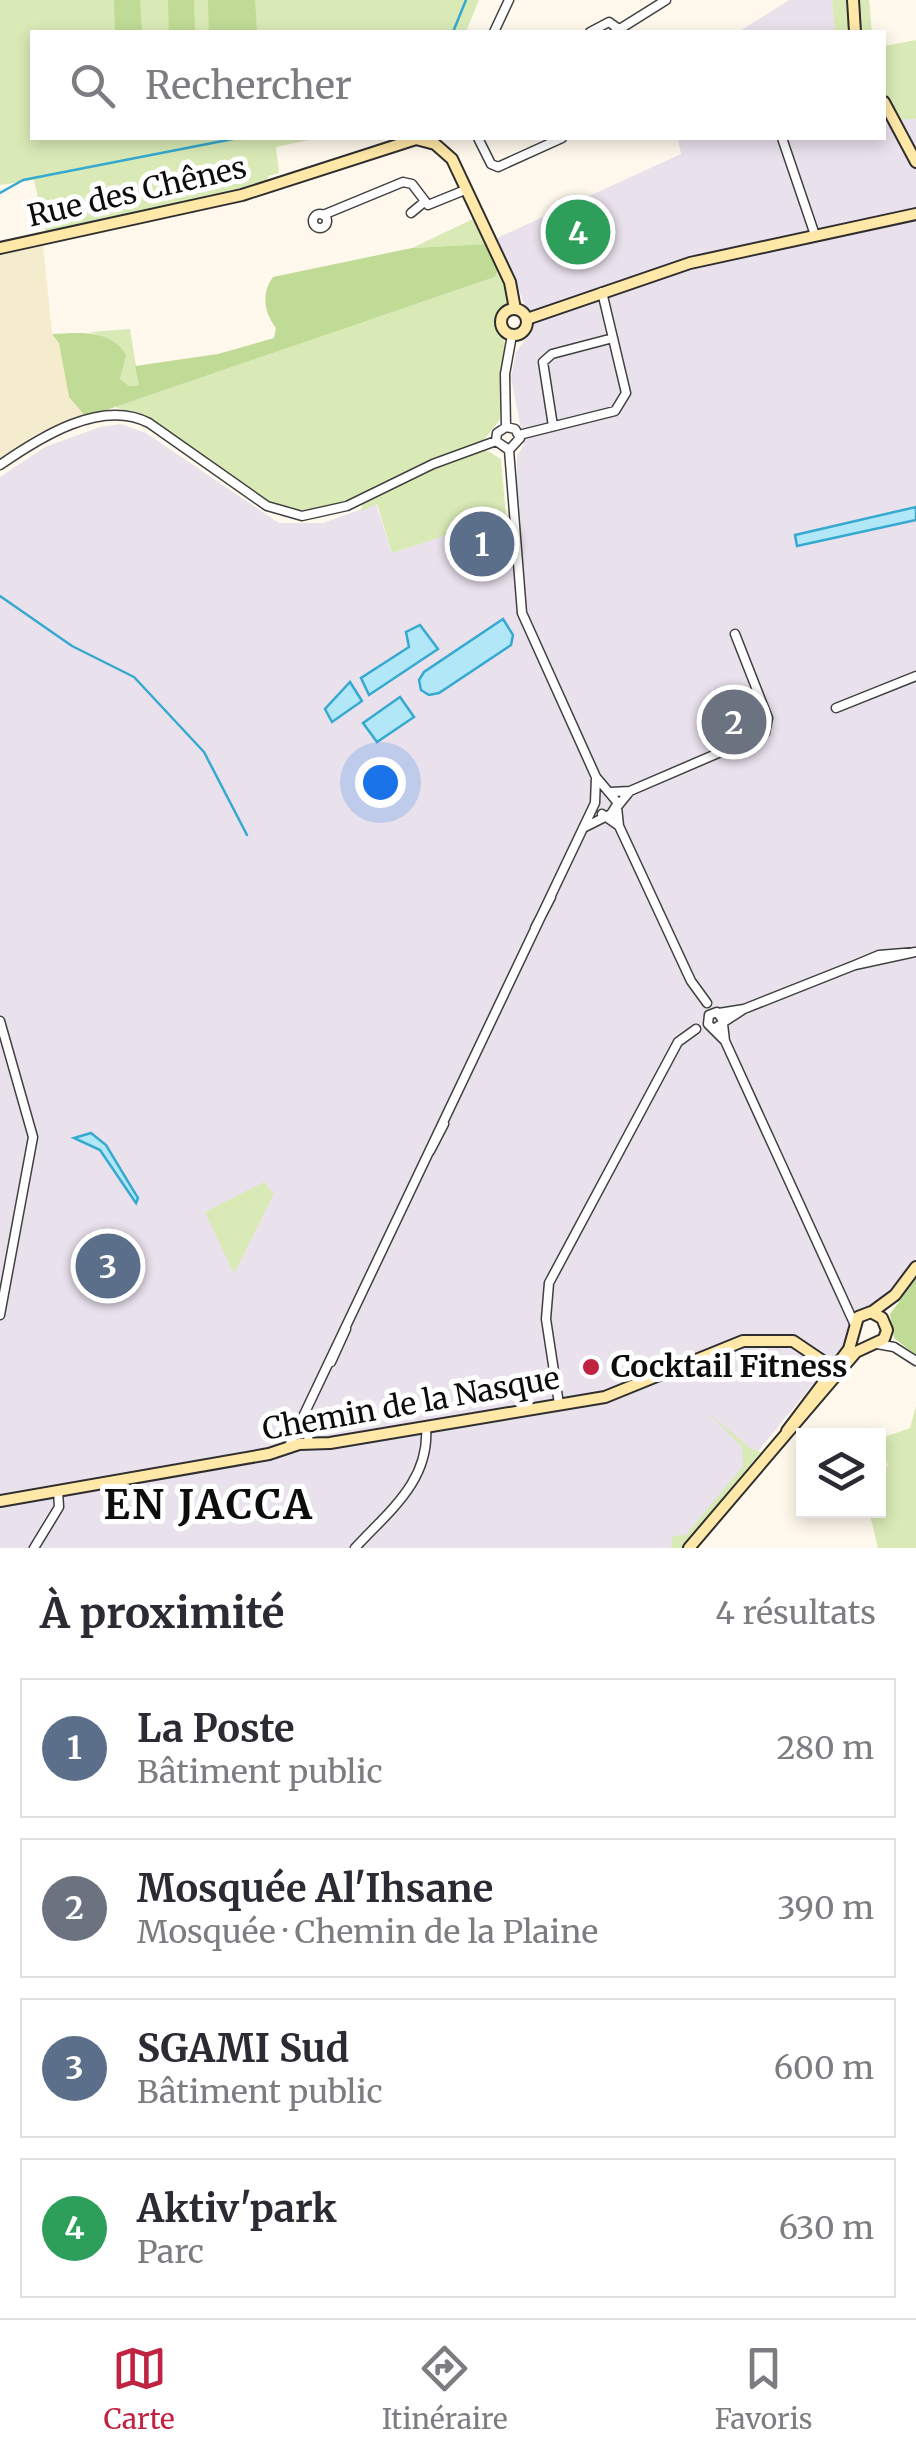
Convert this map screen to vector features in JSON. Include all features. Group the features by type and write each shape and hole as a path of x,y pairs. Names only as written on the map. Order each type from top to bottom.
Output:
{"street":[{"path":"495,30 508,0"},
{"path":"619,30 666,0"},
{"path":"852,0 855,30"},
{"path":"594,30 609,22 616,30"},
{"path":"886,106 916,162"},
{"path":"479,140 491,164 498,168 558,140"},
{"path":"783,140 815,235"},
{"name":"Rue des Chênes","path":"0,248 242,195 398,143 431,144"},
{"path":"431,144 449,156 513,287 515,309 527,319"},
{"path":"323,215 403,182 414,186 424,204"},
{"path":"410,213 424,204 433,205 466,190"},
{"path":"527,319 685,264 914,213"},
{"path":"506,426 519,435 615,410 623,404 626,393 602,292"},
{"path":"512,335 501,323 505,313 515,309"},
{"path":"512,335 524,331 527,319"},
{"path":"506,426 505,374 512,335"},
{"path":"553,426 541,373 544,360 613,338"},
{"path":"0,465 41,438 104,415 126,415 154,427 267,506 302,516 356,503 433,464 496,441"},
{"path":"496,441 499,430 506,426"},
{"path":"508,450 518,445 519,435"},
{"path":"496,441 508,450 517,584 527,626 539,654 596,778 616,798 619,826 689,975 716,1020 846,1302 854,1330 872,1345 894,1348 916,1360"},
{"path":"596,800 609,792 630,791 765,733 768,718 735,634"},
{"path":"836,708 916,674"},
{"path":"289,1446 596,800 596,778"},
{"path":"583,828 617,808 630,791"},
{"path":"596,800 604,815 619,826"},
{"path":"559,1404 546,1319 553,1272 678,1042 716,1020 878,955 916,952"},
{"path":"0,1022 32,1137 0,1315"},
{"path":"787,1430 833,1368 854,1330 869,1313 895,1295 916,1267"},
{"path":"690,1548 852,1356 872,1345 886,1327 895,1295"},
{"path":"846,1302 886,1327 894,1348"},
{"name":"Chemin de la Nasque","path":"0,1501 269,1454 289,1446 426,1427 631,1389 743,1340 793,1341 833,1368"},
{"path":"816,1358 822,1383"},
{"path":"306,1411 304,1430 309,1443"},
{"path":"356,1548 419,1476 426,1427"},
{"path":"34,1548 59,1507 58,1491"}],"shaded area":[{"path":"789,0 832,0 835,30 741,30"},
{"path":"916,119 916,1258 679,1548 0,1548 0,477 45,447 100,427 121,424 146,433 279,523 323,523 376,504 392,553 517,512 517,456 524,445 511,378 516,352 534,327 497,238 681,154 678,140 886,140 886,120"},
{"path":"43,244 52,334 59,342 69,397 84,414 36,434 0,458 0,253"}],"green space":[{"path":"0,0 479,0 467,30 30,30 30,140 309,140 276,147 279,173 268,176 267,183 46,233 34,180 0,185"},
{"path":"114,0 140,0 142,30 115,30"},
{"path":"168,0 194,0 195,30 169,30"},
{"path":"208,0 255,0 257,30 209,30"},
{"path":"832,0 869,0 872,30 835,30"},
{"path":"916,40 916,119 886,120 886,46"},
{"path":"475,218 487,244 412,248"},
{"path":"487,244 498,271 495,277 86,417 69,397 59,343 52,334 93,334 112,340 126,355 120,379 129,386 139,385 135,366 218,354 274,338 276,328 266,303 273,277 412,248"},
{"path":"500,270 509,297 496,323 505,343 499,421 483,441 354,501 300,511 277,508 150,420 115,407 495,277"},
{"path":"130,329 139,385 129,386 120,379 125,355 107,338 90,332"},
{"path":"486,450 501,459 506,516 392,553 377,504 361,511 363,503 416,476"},
{"path":"264,1182 274,1194 234,1274 205,1212"},
{"path":"916,1279 916,1355 894,1338 890,1314"},
{"path":"916,1406 916,1548 878,1548 871,1518 886,1518 886,1437 910,1428"},
{"path":"709,1413 751,1449 761,1452 682,1548 671,1548 672,1536 686,1535 743,1466 742,1447"}],"water":[{"path":"916,507 916,520 797,546 795,535"},
{"path":"503,619 513,635 511,645 439,693 429,695 421,690 419,680 424,672"},
{"path":"420,625 438,649 369,695 361,678 409,647 406,632"},
{"path":"350,682 362,701 332,722 325,709"},
{"path":"400,697 414,717 377,742 363,723"},
{"path":"91,1133 106,1145 138,1198 136,1203 100,1150 74,1138"}],"waterway":[{"path":"454,30 466,0"},
{"path":"0,193 23,180 228,140"},
{"path":"0,596 72,646 134,677 204,752 247,835"}],"place":[{"name":"Aktiv'park","path":"578,232"},
{"name":"La Poste","path":"482,544"},
{"name":"Mosquée Al'Ihsane","path":"734,722"},
{"name":"SGAMI Sud","path":"108,1266"},
{"name":"Cocktail Fitness","path":"591,1367"}],"district":[{"name":"EN JACCA","path":"209,1505"}]}
